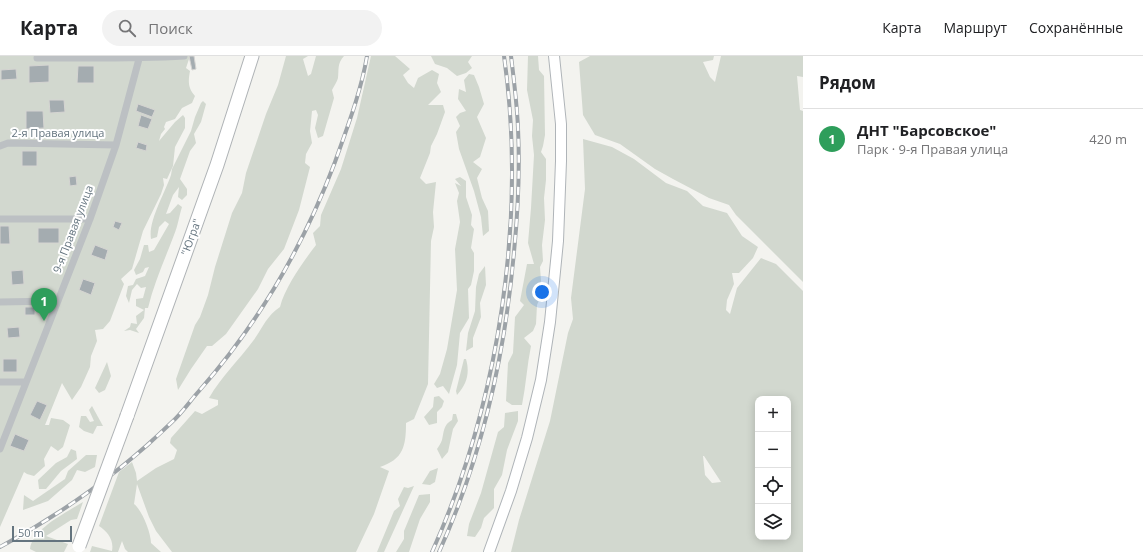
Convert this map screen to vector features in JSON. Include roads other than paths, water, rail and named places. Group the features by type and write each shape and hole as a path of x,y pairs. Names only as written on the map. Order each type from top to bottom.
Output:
{"highway":[{"name":"\"Югра\"","path":"78,549 217,165 238,105 252,56"}],"main road":[{"path":"489,552 511,491 526,438 540,380 550,322 558,241 561,161 561,124 554,56"}],"street":[{"path":"37,58 117,57 139,59 184,56"},
{"name":"9-я Правая улица","path":"0,449 90,219 116,145 139,59"},
{"name":"2-я Правая улица","path":"0,146 8,143 116,145"},
{"path":"0,220 90,219"},
{"path":"0,302 57,301"},
{"path":"0,382 26,382"}],"railway":[{"path":"0,547 69,506 112,475 153,440 179,415 221,365 260,311 278,283 309,224 335,162 353,110 367,56"},
{"path":"432,552 455,495 475,434 490,372 502,309 509,245 512,181 510,118 504,56"},
{"path":"439,552 468,480 489,405 505,329 514,252 519,174 518,119 511,56"}],"place":[{"name":"ДНТ \"Барсовское\"","path":"44,321"}]}
